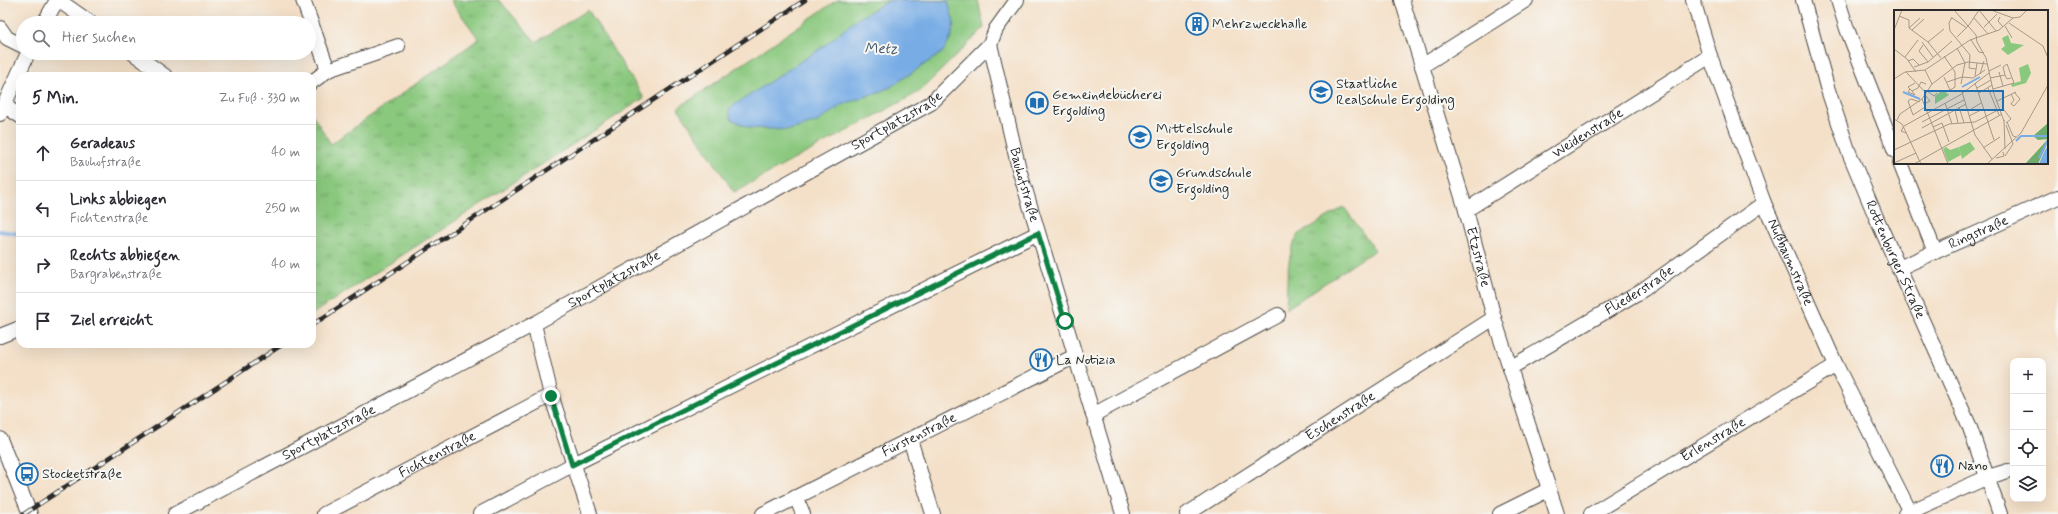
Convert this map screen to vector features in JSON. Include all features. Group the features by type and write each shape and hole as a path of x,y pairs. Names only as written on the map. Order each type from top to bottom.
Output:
{"street":[{"path":"48,16 58,0 81,16"},
{"path":"302,0 308,16"},
{"name":"Sportplatzstraße","path":"175,514 534,324 931,103 990,44 996,29 1017,0"},
{"name":"Etzstraße","path":"1402,0 1466,210 1494,318 1548,490 1557,514"},
{"path":"1422,66 1526,0"},
{"name":"Nußbaumstraße","path":"1693,0 1710,56 1764,203 1836,365 1908,513"},
{"name":"Rottenburger Straße","path":"1803,0 1827,87 1848,150 1969,425 2000,514"},
{"path":"1838,0 1847,29 1894,148"},
{"path":"0,28 7,38 16,42"},
{"path":"316,38 328,70"},
{"name":"Bauhofstraße","path":"990,44 1019,169 1123,514"},
{"path":"316,79 328,70 398,46"},
{"name":"Weidenstraße","path":"1466,210 1710,56"},
{"path":"19,72 25,60"},
{"path":"143,60 159,72"},
{"path":"16,79 2,110 16,115"},
{"path":"1900,164 1935,252"},
{"name":"Ringstraße","path":"1899,268 2058,197"},
{"name":"Fliederstraße","path":"1510,368 1644,289 1764,203"},
{"path":"480,514 572,465 1038,233"},
{"path":"1093,415 1278,315"},
{"name":"Eschenstraße","path":"1187,514 1494,318"},
{"path":"534,324 551,396 572,465 590,514"},
{"path":"0,336 16,330"},
{"name":"Fürstenstraße","path":"763,514 1075,356"},
{"name":"Erlenstraße","path":"1591,514 1836,365"},
{"name":"Fichtenstraße","path":"324,514 551,396"},
{"path":"0,439 29,513"},
{"path":"910,439 933,514"},
{"path":"1908,513 1988,477 2008,471"},
{"path":"1500,514 1548,490"},
{"path":"796,497 803,514"}],"green space":[{"path":"450,0 499,0 536,42 588,10 644,98 316,311 316,120 331,144 479,39"},
{"path":"837,0 978,0 984,28 919,92 734,192 678,108"},
{"path":"1344,207 1375,250 1286,309 1289,261 1291,251 1298,235"}],"water":[{"name":"Metz","path":"890,0 948,1 954,23 951,38 943,52 889,88 842,105 817,122 790,130 749,128 731,119 729,113 730,108 824,46 857,19"}],"waterway":[{"path":"0,231 16,233"}],"railway":[{"path":"316,322 805,0"},
{"path":"24,514 277,348"}],"place":[{"name":"Mehrzweckhalle","path":"1197,24"},
{"name":"Staatliche Realschule Ergolding","path":"1321,92"},
{"name":"Gemeindebücherei Ergolding","path":"1037,103"},
{"name":"Mittelschule Ergolding","path":"1140,137"},
{"name":"Grundschule Ergolding","path":"1161,181"},
{"name":"La Notizia","path":"1041,360"},
{"name":"Nano","path":"1942,466"},
{"name":"Stocketstraße","path":"27,474"}],"route":[{"path":"551,396 572,465 1038,233 1065,321"}]}
